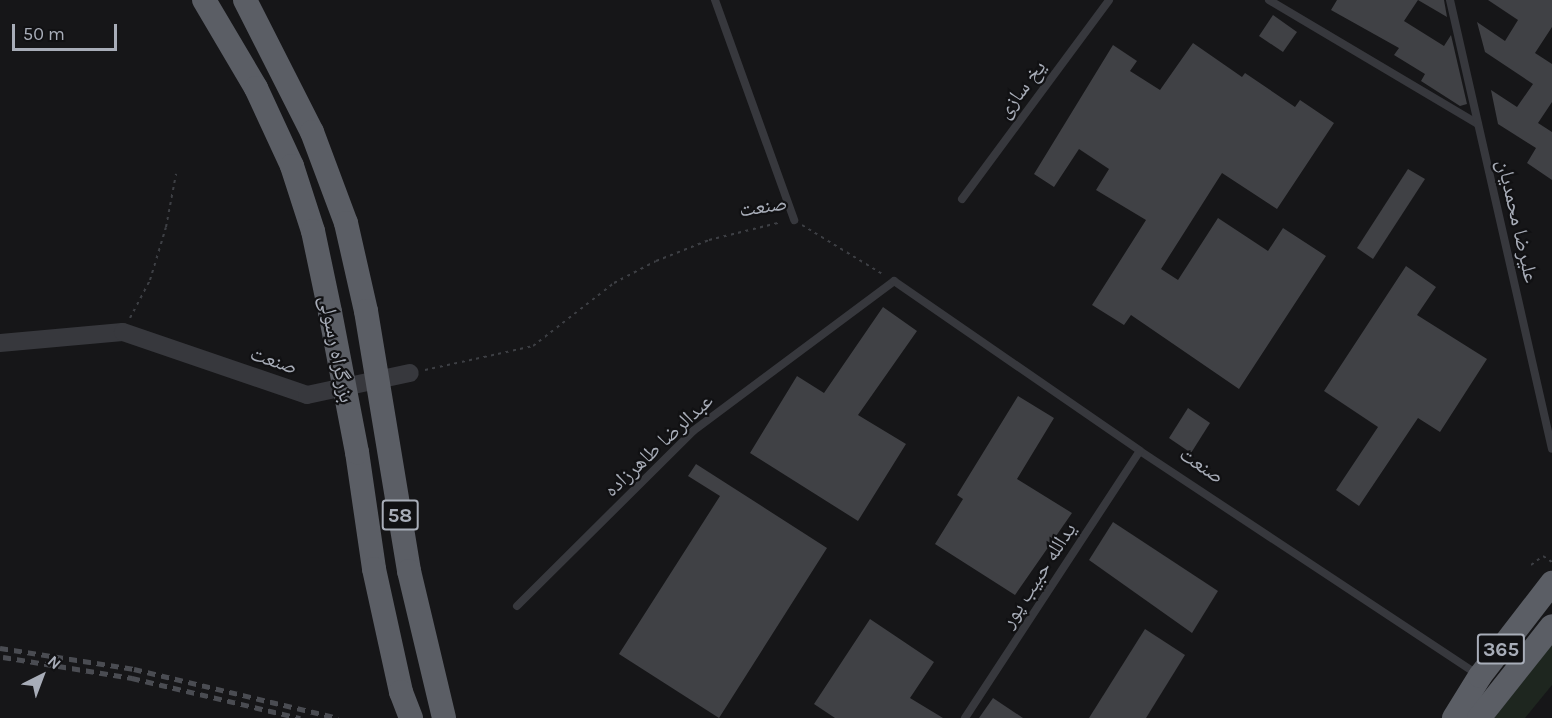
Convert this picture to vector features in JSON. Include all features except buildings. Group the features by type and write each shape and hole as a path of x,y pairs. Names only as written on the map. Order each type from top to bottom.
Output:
{"highway":[{"name":"بزرگراه رسولی","path":"204,0 256,88 292,166 313,231 357,452 374,570 401,692 411,718"},
{"name":"بزرگراه رسولی","path":"245,0 312,132 346,223 366,311 410,571 444,718"},
{"name":"365","path":"1454,718 1480,676 1552,583"},
{"name":"365","path":"1479,718 1552,626"}],"street":[{"name":"صنعت","path":"0,343 123,332 307,395 410,373"}],"lane":[{"path":"715,0 794,220"},
{"name":"یخ سازی","path":"962,199 1109,0"},
{"path":"1269,0 1478,124"},
{"name":"علیرضا محمدیان","path":"1450,0 1552,449"},
{"name":"صنعت","path":"894,281 1140,451 1480,676"},
{"name":"عبدالرضا طاهرزاده","path":"517,606 693,431 894,281"},
{"name":"یدالله حبیب پور","path":"965,718 1140,451"}],"path":[{"path":"123,332 150,280 166,227 176,174"},
{"name":"صنعت","path":"410,373 533,346 614,283 656,261 709,240 794,220 894,281"},
{"path":"1531,565 1543,556 1552,562"}],"shaded area":[{"path":"1552,644 1552,685 1525,718 1494,718"}],"railway":[{"path":"0,648 134,669 338,718"},
{"path":"3,657 132,678 300,718"}]}
